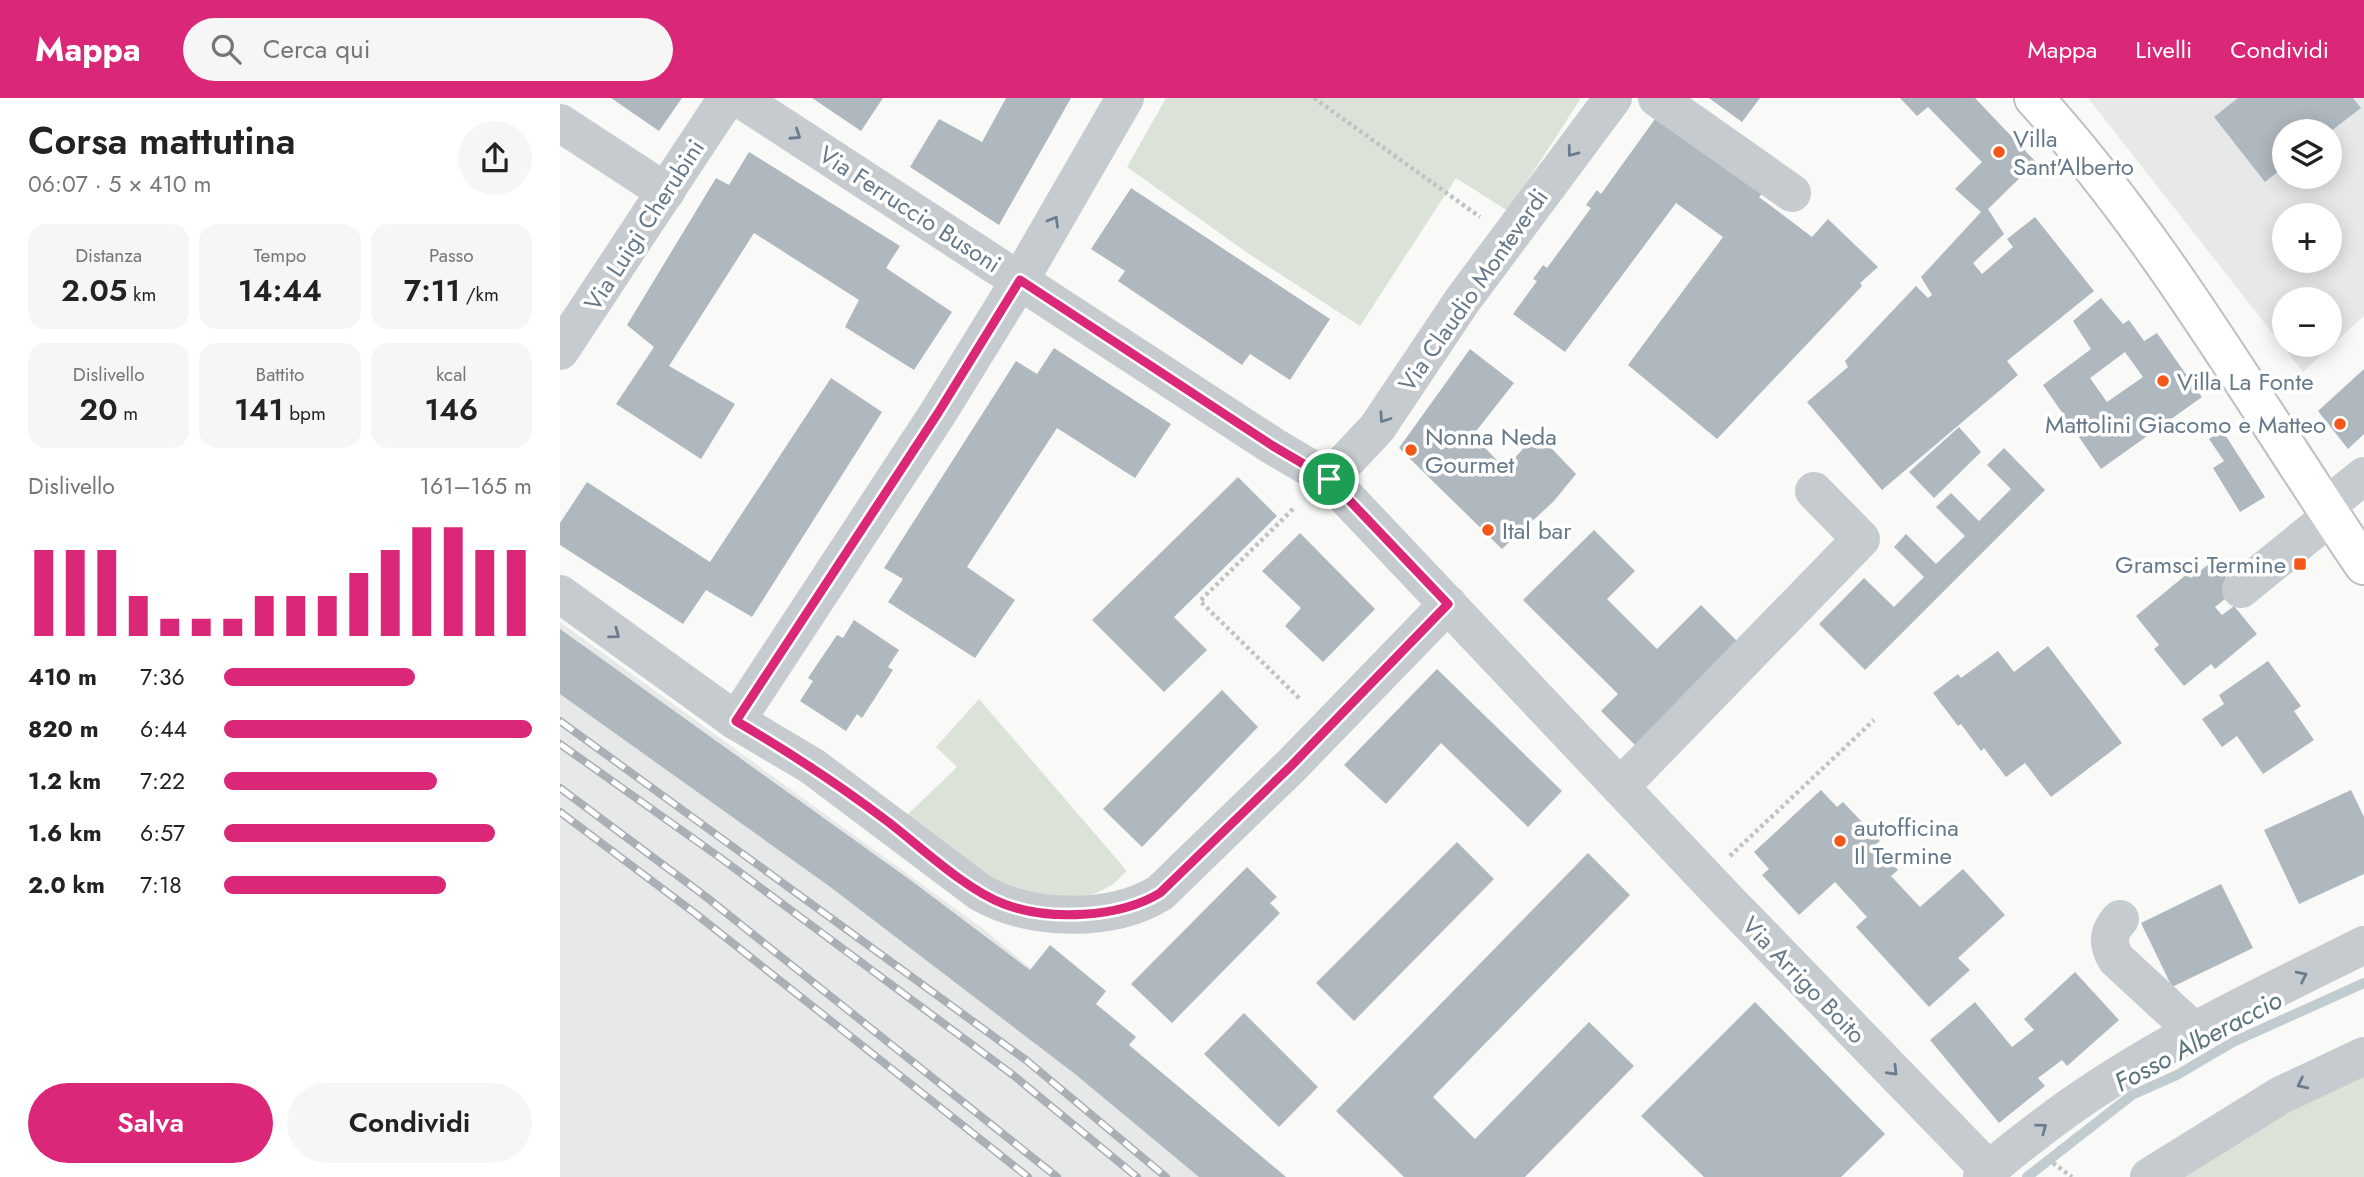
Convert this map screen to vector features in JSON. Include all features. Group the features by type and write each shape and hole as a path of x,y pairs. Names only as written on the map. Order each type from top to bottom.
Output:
{"main road":[{"path":"2034,98 2086,159 2178,283 2363,563"}],"street":[{"name":"Via Luigi Cherubini","path":"560,351 727,98"},
{"name":"Via Ferruccio Busoni","path":"739,98 1273,446 1329,479"},
{"path":"736,721 938,413 1020,280 1125,98"},
{"name":"Via Claudio Monteverdi","path":"1329,479 1377,428 1462,301 1613,98"},
{"path":"1657,98 1792,192"},
{"path":"560,123 666,192"},
{"path":"2241,589 2364,476"},
{"name":"Via Arrigo Boito","path":"1329,479 1986,1174"},
{"path":"1620,787 1861,539 1814,491"},
{"path":"560,594 736,721 812,766 981,893 1005,905 1052,915 1122,907 1140,903 1160,893 1292,765 1448,604"},
{"path":"2120,919 2110,935 2111,950 2116,959 2193,1031"},
{"path":"1986,1174 2097,1088 2193,1031 2364,946"},
{"path":"2150,1177 2281,1095 2364,1056"}],"path":[{"path":"1314,98 1480,217"},
{"path":"1293,509 1200,601 1301,700"},
{"path":"1716,889 1874,720"},
{"path":"2059,1177 2058,1167 2072,1177"}],"shaded area":[{"path":"1166,98 1581,98 1508,211 1456,178 1360,326 1249,254 1127,167"},
{"path":"2088,98 2364,98 2364,316 2342,336 2342,287 2272,287 2272,332"},
{"path":"2291,357 2319,357 2303,372"},
{"path":"560,622 982,928 1283,1177 560,1177"},
{"path":"979,699 1127,871 1112,885 1065,903 1034,905 902,820 957,767 936,747"},
{"path":"2364,1077 2364,1177 2179,1177 2294,1108"}],"building":[{"path":"611,98 682,98 659,131"},
{"path":"812,98 883,98 861,131"},
{"path":"1006,98 1071,98 999,225 910,167 939,119 982,142"},
{"path":"1709,98 1760,98 1742,122"},
{"path":"1900,98 1975,98 2036,162 1988,209 2004,234 1973,263 1982,274 2013,247 2007,239 2035,217 2094,291 2007,361 2018,375 1882,490 1807,402 1848,367 1845,361 1916,286 1928,298 1932,295 1921,277 1981,212 1955,189 1982,162 1928,107 1917,116"},
{"path":"2238,98 2353,98 2361,108 2342,123 2342,119 2272,119 2272,176 2265,182 2214,117"},
{"path":"1655,119 1763,193 1759,197 1812,237 1828,219 1878,267 1860,283 1862,286 1717,439 1628,365 1723,237 1676,203 1565,352 1513,314 1537,281 1533,279 1543,265 1547,268 1591,208 1586,205 1597,190 1601,194"},
{"path":"749,152 900,246 886,268 952,312 914,370 845,327 859,300 754,233 669,366 735,404 701,459 616,404 654,347 627,325 716,178 729,185"},
{"path":"1131,188 1330,319 1290,380 1250,354 1242,365 1118,281 1125,271 1091,249"},
{"name":"Villa La Fonte","path":"2101,298 2123,324 2129,320 2144,341 2157,333 2202,397 2101,469 2043,385 2091,349 2073,321","holes":["2125,352 2143,377 2107,402 2090,378"]},
{"path":"1054,348 1171,424 1135,478 1057,428 967,567 1015,600 975,658 888,602 903,579 884,568 1016,361 1037,374"},
{"path":"1470,349 1514,383 1473,435 1505,469 1537,433 1576,474 1554,501 1502,549 1399,448"},
{"path":"2364,369 2364,434 2348,449 2318,411"},
{"path":"831,378 882,412 752,617 706,590 683,624 560,545 560,523 587,482 710,562"},
{"path":"1959,427 1981,452 1934,498 1909,472"},
{"path":"2222,430 2265,497 2240,512 2213,468 2224,461 2209,439"},
{"path":"2004,448 2045,490 1865,670 1819,624 1864,578 1894,607 1924,577 1894,547 1906,534 1936,564 1965,536 1936,507 1951,493 1979,521 2011,489 1987,465"},
{"path":"1238,477 1277,516 1174,617 1207,650 1164,692 1092,620"},
{"path":"1594,530 1635,571 1607,599 1657,649 1701,605 1742,646 1638,748 1601,711 1618,694 1523,600"},
{"path":"1300,533 1375,609 1323,662 1285,626 1301,608 1262,571"},
{"path":"2213,561 2236,590 2215,607 2222,615 2234,606 2257,634 2215,669 2211,664 2184,686 2154,649 2159,645 2136,616 2187,574 2191,578"},
{"path":"854,620 899,650 888,667 893,670 862,718 857,714 846,731 800,701 813,681 808,678 837,635 843,638"},
{"path":"560,629 913,882 1030,970 1050,945 1106,991 1096,1004 1136,1037 1129,1045 1286,1177 1199,1177 1075,1074 829,886 560,694"},
{"path":"2048,646 2122,743 2051,797 2025,763 2006,777 1984,748 1981,751 1961,724 1958,726 1933,693 1958,674 1961,678 1998,651 2014,672"},
{"path":"2268,661 2301,706 2294,711 2314,740 2263,774 2237,736 2222,747 2202,719 2224,704 2219,695"},
{"path":"1437,669 1562,791 1528,827 1441,743 1386,804 1344,765"},
{"path":"1222,690 1258,727 1142,847 1103,809"},
{"path":"1821,790 1837,807 1843,802 1880,841 1875,845 1898,870 1891,876 1920,907 1963,869 2005,915 1958,958 1970,970 1929,1007 1856,927 1867,917 1835,882 1799,915 1762,875 1769,869 1754,852"},
{"path":"2351,790 2364,817 2364,874 2299,904 2264,830"},
{"path":"1457,842 1494,879 1354,1021 1316,983"},
{"path":"1588,853 1630,895 1433,1097 1475,1139 1589,1022 1634,1066 1525,1177 1404,1177 1336,1111"},
{"path":"1247,867 1277,897 1270,903 1280,913 1172,1023 1131,984"},
{"path":"2221,884 2253,948 2172,987 2141,923"},
{"path":"2075,972 2119,1020 2067,1066 2062,1060 2038,1078 2045,1086 1999,1123 1930,1040 1975,1002 2012,1047 2034,1030 2024,1019"},
{"path":"1755,1002 1885,1134 1841,1177 1704,1177 1641,1116"},
{"path":"1244,1013 1318,1087 1279,1127 1204,1054"}],"waterway":[{"name":"Fosso Alberaccio","path":"2027,1177 2132,1095 2177,1075 2233,1042 2364,983"}],"railway":[{"path":"560,721 1026,1060 1166,1177"},
{"path":"560,744 722,859 1013,1075 1137,1177"},
{"path":"560,788 705,896 1057,1177"},
{"path":"560,812 696,914 1028,1177"}],"place":[{"name":"Villa Sant'Alberto","path":"1999,152"},
{"name":"Villa La Fonte","path":"2163,381"},
{"name":"Mattolini Giacomo e Matteo","path":"2340,424"},
{"name":"Nonna Neda Gourmet","path":"1411,450"},
{"name":"Ital bar","path":"1488,530"},
{"name":"Gramsci Termine","path":"2300,564"},
{"name":"autofficina Il Termine","path":"1840,841"}],"route":[{"path":"1020,280 1273,446 1329,479 1448,604 1228,828 1160,893 1140,903 1084,913 1052,915 1005,905 981,893 812,766 736,721 938,413 1020,280"}]}
